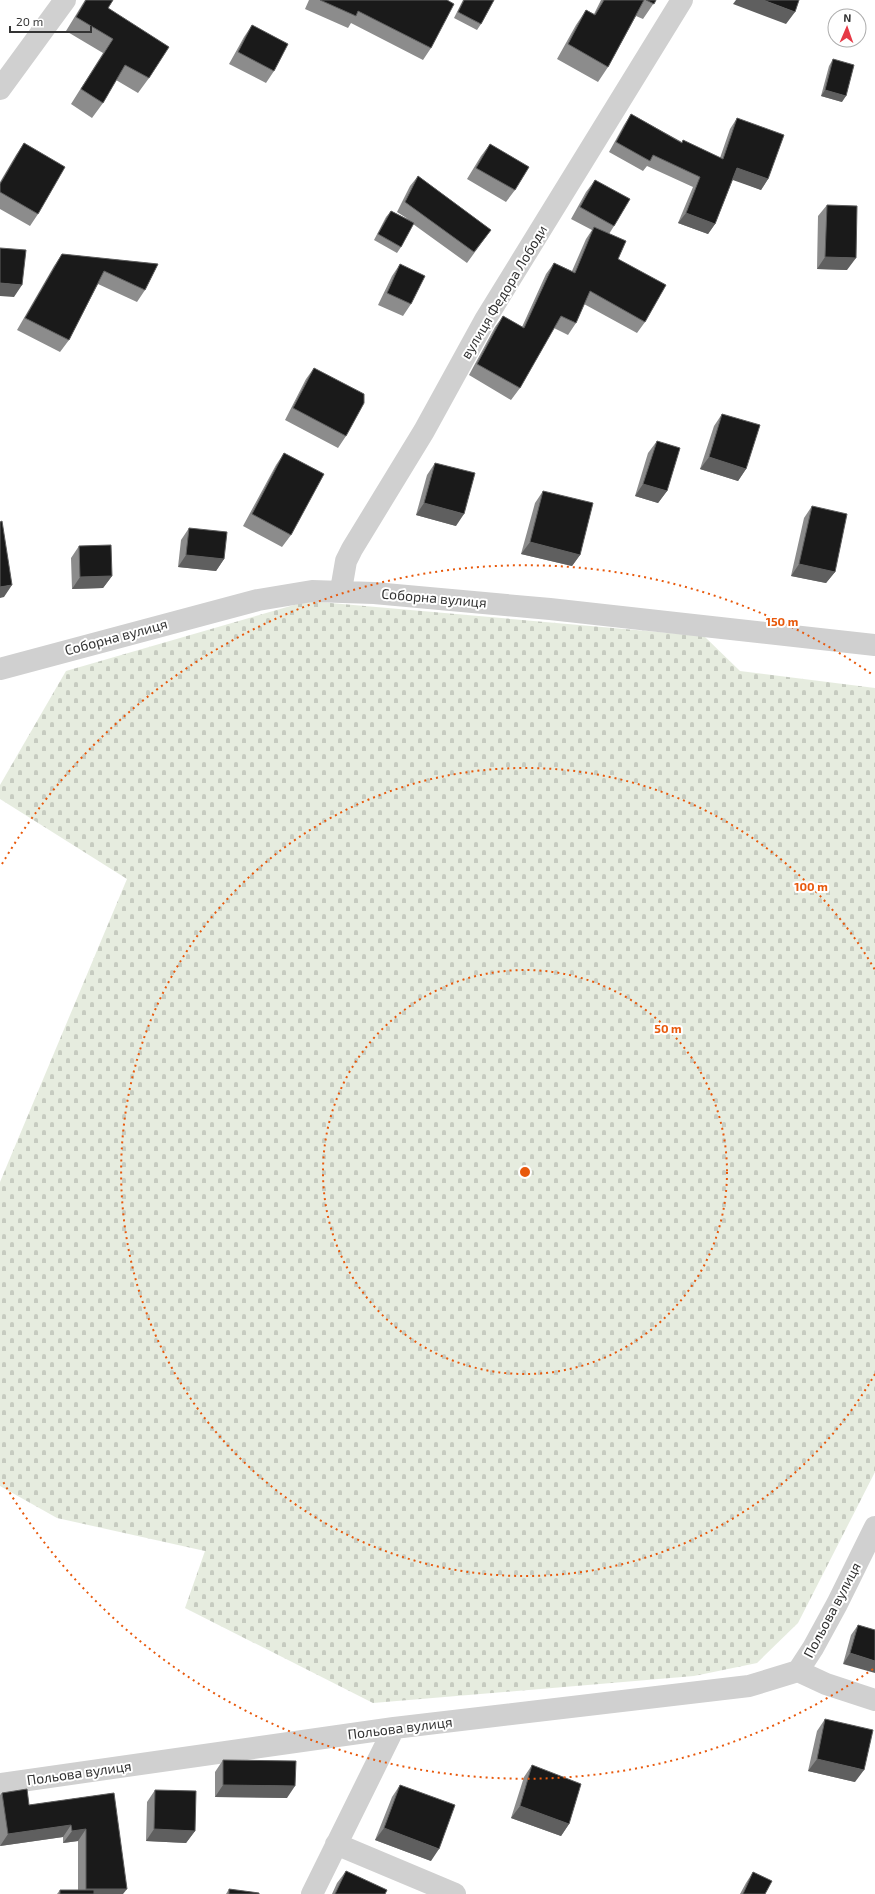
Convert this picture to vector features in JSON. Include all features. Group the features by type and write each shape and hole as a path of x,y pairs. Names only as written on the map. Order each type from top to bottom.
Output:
{"street":[{"path":"0,89 65,0"},
{"name":"вулиця Федора Лободи","path":"341,590 346,561 356,543 424,431 485,320 682,0"},
{"name":"Соборна вулиця","path":"0,669 287,593 341,590 550,609 875,645"},
{"name":"Польова вулиця","path":"798,1671 834,1610 875,1527"},
{"name":"Польова вулиця","path":"0,1784 394,1728 749,1686 798,1671 826,1684 875,1700"},
{"path":"312,1894 394,1728"},
{"path":"336,1844 455,1894"}],"green space":[{"path":"308,601 704,636 740,671 875,688 875,1472 798,1623 757,1663 694,1676 373,1703 185,1608 205,1551 57,1518 0,1486 0,1182 127,879 0,799 0,785 66,671"}],"building":[{"path":"86,0 113,0 108,8 169,47 149,78 125,65 103,103 81,89 113,39 76,17"},
{"path":"320,0 447,0 454,4 431,48 358,11 356,16"},
{"path":"464,0 494,0 481,24 458,12"},
{"path":"604,0 644,0 608,67 568,44 586,10 595,15"},
{"path":"646,0 656,0 654,4"},
{"path":"763,0 799,0 795,12"},
{"path":"252,25 288,44 274,71 238,52"},
{"path":"833,59 854,65 846,96 825,90"},
{"path":"631,114 682,143 683,140 723,159 737,118 784,135 768,179 737,168 715,224 686,213 700,177 653,155 650,161 616,142"},
{"path":"24,143 65,167 38,214 0,192 0,184"},
{"path":"490,144 529,167 515,190 476,168"},
{"path":"418,176 491,230 474,252 405,202"},
{"path":"595,180 630,199 614,226 580,207"},
{"path":"827,205 857,206 856,258 825,257"},
{"path":"391,211 414,223 401,247 378,234"},
{"path":"594,227 626,241 618,259 666,285 645,322 590,291 576,323 561,316 520,388 477,364 503,316 524,328 554,263 575,273"},
{"path":"0,248 26,250 22,285 0,283"},
{"path":"62,254 158,264 145,290 104,271 69,340 25,318"},
{"path":"400,264 425,276 411,304 387,293"},
{"path":"314,368 364,394 364,403 346,436 293,408"},
{"path":"722,414 760,425 746,469 709,457"},
{"path":"657,441 680,448 667,491 643,484"},
{"path":"284,453 324,474 291,535 252,514"},
{"path":"435,463 475,473 464,514 424,503"},
{"path":"543,491 593,503 580,555 530,542"},
{"path":"812,506 847,514 835,572 799,564"},
{"path":"2,521 12,585 0,587 0,522"},
{"path":"189,528 227,532 224,559 186,555"},
{"path":"111,545 112,576 80,577 79,546"},
{"path":"858,1625 875,1630 875,1661 850,1653"},
{"path":"825,1719 873,1730 864,1770 817,1759"},
{"path":"223,1760 296,1761 295,1786 223,1785"},
{"path":"532,1765 581,1784 569,1824 520,1806"},
{"path":"400,1785 455,1805 439,1849 384,1828"},
{"path":"27,1789 29,1805 114,1793 127,1889 86,1889 86,1829 72,1831 71,1825 8,1834 2,1793"},
{"path":"155,1790 196,1791 195,1831 154,1829"},
{"path":"346,1871 387,1890 385,1894 335,1894"},
{"path":"753,1872 772,1881 765,1894 743,1894"},
{"path":"229,1889 259,1893 259,1894 229,1894"},
{"path":"60,1890 94,1890 94,1894 60,1894"}]}
